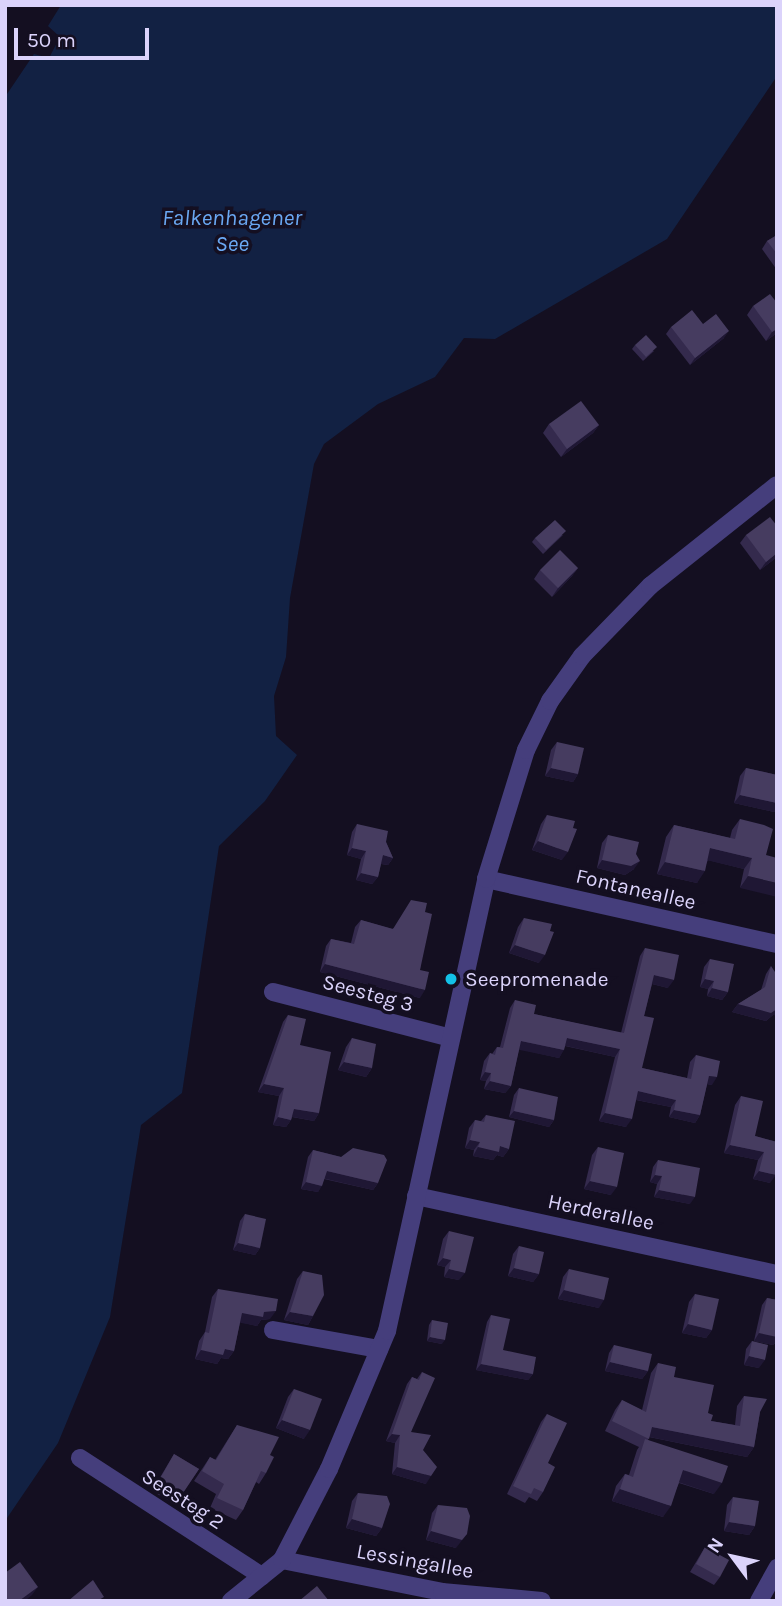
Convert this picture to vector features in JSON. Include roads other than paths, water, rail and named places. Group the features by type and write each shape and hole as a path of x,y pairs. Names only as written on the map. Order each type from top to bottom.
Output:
{"street":[{"path":"230,1601 282,1560 329,1469 379,1349 416,1196 486,879 526,750 550,701 582,656 650,586 777,485"},
{"name":"Fontaneallee","path":"486,879 777,944"},
{"name":"Seesteg 3","path":"273,992 451,1038"},
{"name":"Herderallee","path":"416,1196 777,1274"},
{"path":"273,1330 379,1349"},
{"name":"Seesteg 2","path":"80,1458 261,1576"},
{"name":"Lessingallee","path":"282,1560 441,1596 542,1601"},
{"path":"759,1601 777,1568"}],"water":[{"name":"Falkenhagener See","path":"61,5 777,5 777,76 667,239 495,339 464,338 435,377 378,404 324,444 314,464 290,598 286,657 274,696 276,736 297,755 265,801 219,846 182,1093 141,1125 110,1317 58,1443 5,1521 5,97 34,54 49,58 60,37 48,26"}],"place":[{"name":"Seepromenade","path":"451,979"}]}
